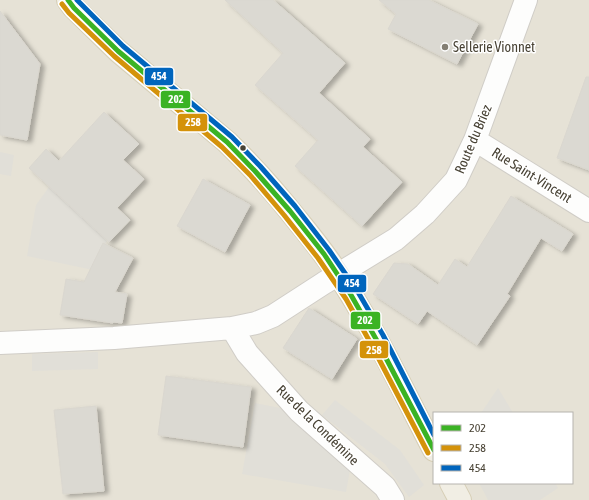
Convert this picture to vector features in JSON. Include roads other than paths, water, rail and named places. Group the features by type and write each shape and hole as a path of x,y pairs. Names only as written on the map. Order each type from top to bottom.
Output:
{"main road":[{"path":"68,0 74,8 118,51 227,142 277,195 314,240 338,274 368,324 433,448"},
{"path":"452,484 460,500"}],"street":[{"name":"Route du Briez","path":"338,274 396,239 425,214 456,180 475,140 526,0"},
{"name":"Rue Saint-Vincent","path":"475,140 589,211"},
{"path":"0,343 114,338 232,328 256,323 273,316 338,274"},
{"name":"Rue de la Condémine","path":"232,328 247,353 299,411 385,487 393,500"}],"place":[{"name":"Sellerie Vionnet","path":"445,47"}]}
